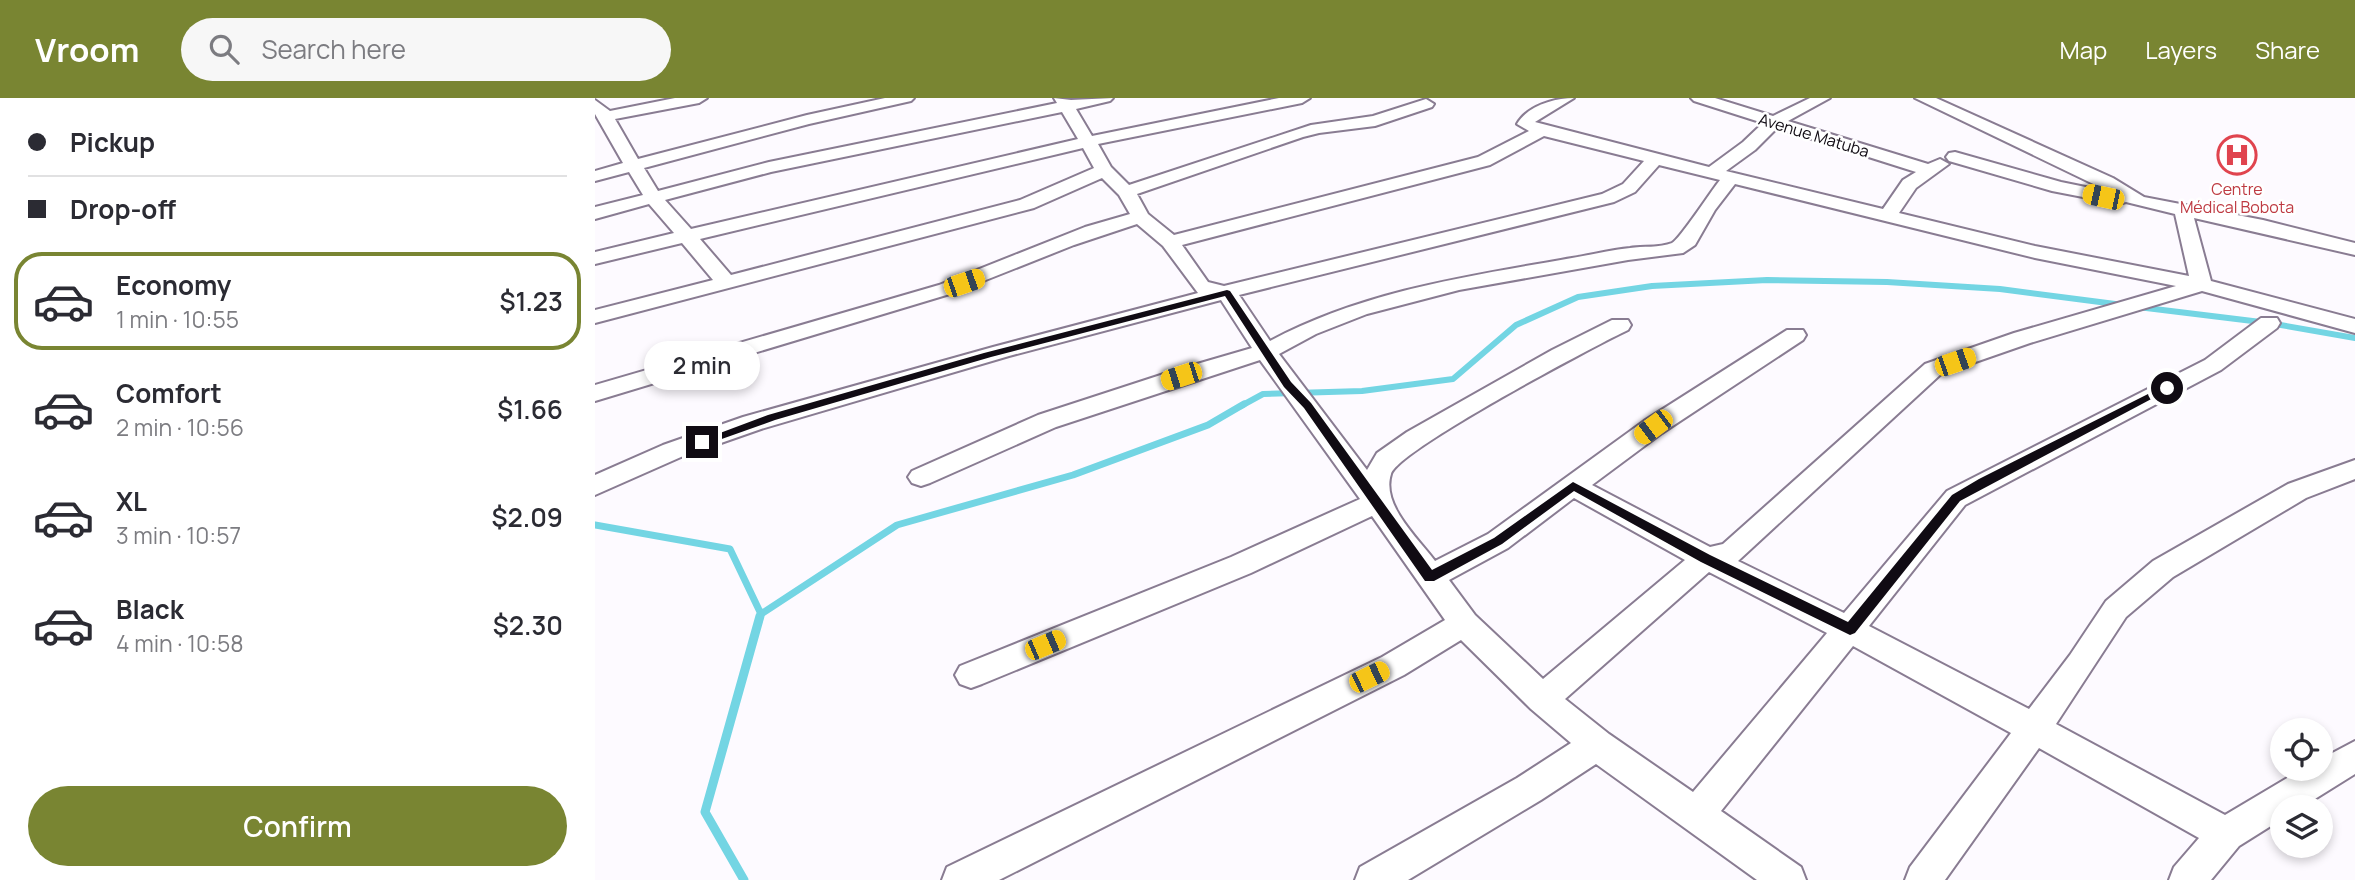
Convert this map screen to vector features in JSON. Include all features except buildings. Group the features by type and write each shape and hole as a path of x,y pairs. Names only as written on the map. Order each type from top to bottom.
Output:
{"street":[{"path":"699,98 600,111 604,136 632,166 679,230 687,235 726,282"},
{"path":"595,176 807,120 906,98"},
{"path":"595,213 782,164 1065,102 1105,98"},
{"path":"595,258 1090,141 1302,98"},
{"path":"1566,98 1527,120 1525,124 1542,131 1721,177 2035,252 2202,285 2355,326"},
{"name":"Avenue Matuba","path":"1699,98 1928,170"},
{"path":"921,477 1047,421 1181,376 1267,351 1308,329 1359,309 1434,290 1628,254 1676,249 1688,241 1721,177 1749,146 1773,122 1822,98"},
{"path":"1923,98 2106,182 2139,201"},
{"path":"1126,192 1297,134 1317,128 1375,121 1426,100"},
{"path":"1065,102 1090,141 1104,170 1126,192 1141,217 1170,242 1201,286 1206,290 1227,293 1288,385 1307,405 1464,624 1542,699 1597,745 1788,880"},
{"path":"1170,242 1484,161 1542,131"},
{"path":"1887,216 1909,184 1928,170 2002,135"},
{"path":"1955,157 2058,187 2184,210 2355,249"},
{"path":"595,486 632,466 784,414 987,355 1608,198 1629,188 1654,160"},
{"path":"595,317 1027,204 1104,170"},
{"path":"2184,210 2202,285"},
{"path":"595,393 946,289 999,271 1101,228 1141,217"},
{"path":"1542,699 1706,558 1719,558 1733,551 1933,369 2022,338 2202,285"},
{"path":"1695,816 1956,498 1983,481 2213,365 2269,323"},
{"path":"1378,502 1377,475 1386,459 1416,438 1560,355 1620,325"},
{"path":"1430,577 1498,541 1653,427 1795,335"},
{"path":"1923,880 2081,664 2116,609 2163,569 2297,491 2355,469"},
{"path":"1573,486 1706,558 1850,629 2226,834"},
{"path":"971,675 1241,565 1378,502"},
{"path":"960,880 1393,666 1464,624"},
{"path":"1373,880 1529,789 1597,745"},
{"path":"2187,880 2226,834 2355,756"}],"waterway":[{"path":"1241,406 1263,394 1362,391 1453,379 1516,325 1578,297 1652,286 1767,280 1887,282 2000,289 2123,305"},
{"path":"2138,307 2269,323 2355,338"},
{"path":"761,614 897,525 1073,475 1208,425 1244,404"},
{"path":"595,525 730,549 761,614"},
{"path":"760,618 761,614"},
{"path":"744,880 705,812 760,616"}],"place":[{"name":"Centre Médical Bobota","path":"2237,155"}],"route":[{"path":"702,442 771,418 987,355 1227,293 1288,385 1307,405 1430,577 1498,541 1573,486 1706,558 1850,629 1956,498 1983,481 2167,388"}]}
